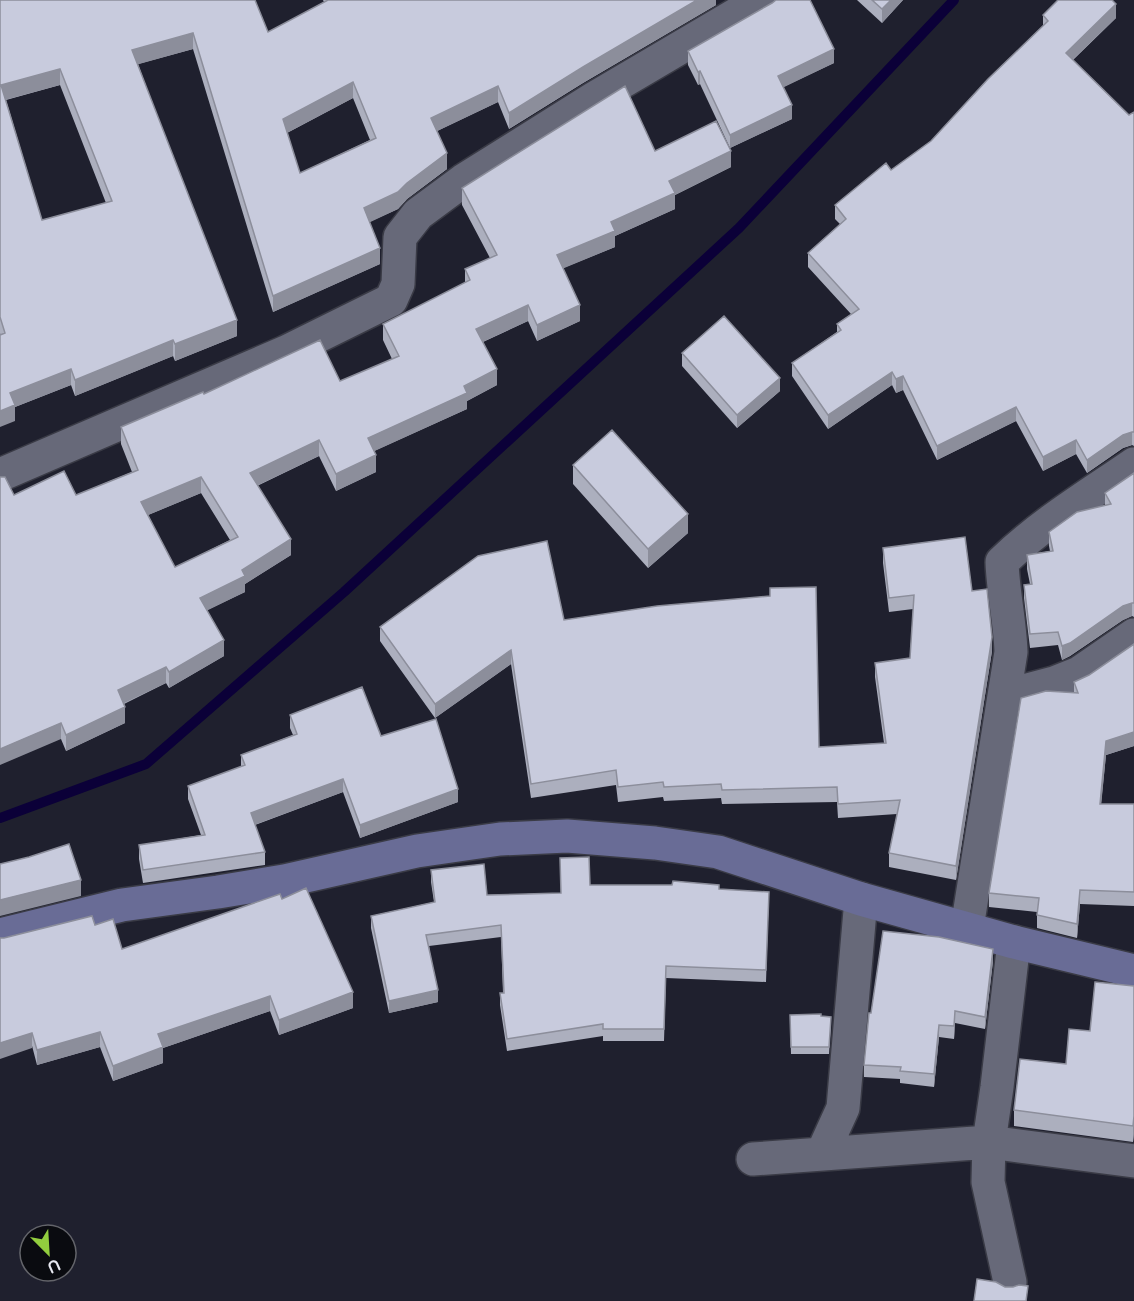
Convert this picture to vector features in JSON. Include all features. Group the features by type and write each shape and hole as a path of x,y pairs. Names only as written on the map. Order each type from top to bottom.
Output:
{"street":[{"path":"0,476 286,352 391,300 398,284 400,237 418,214 464,180 593,99 764,0"},
{"path":"967,928 1011,652 1002,562 1019,544 1134,464"},
{"path":"1005,696 1054,683 1079,673 1134,635"},
{"path":"0,935 122,905 284,880 417,851 500,839 567,836 655,843 718,852 861,898 1014,942 1134,970"},
{"path":"822,1154 843,1108 861,898"},
{"path":"1010,1282 988,1182 989,1142 998,1087 1014,942"},
{"path":"753,1159 989,1142 1134,1161"}],"building":[{"path":"0,0 255,0 268,32 328,0 697,0 509,113 498,86 431,118 447,153 398,192 364,208 380,248 273,296 193,33 132,50 237,320 175,344 173,340 75,380 71,369 10,393 15,405 0,411 0,335 5,333 0,317","holes":["60,69 112,201 42,220 1,85","353,82 376,138 300,173 283,119"]},
{"path":"776,0 810,0 834,49 778,76 792,105 730,135 688,51"},
{"path":"872,0 891,0 882,9"},
{"path":"1058,0 1112,0 1116,4 1066,53 1129,115 1134,112 1134,432 1123,435 1087,460 1076,440 1043,457 1016,407 937,446 903,376 896,379 892,372 828,415 792,363 841,330 837,324 859,309 808,253 846,219 835,205 886,163 891,170 931,141 988,79 1048,21 1043,15"},
{"path":"625,86 655,151 716,121 731,151 669,181 675,193 611,222 615,231 557,255 580,305 537,325 528,305 476,329 497,369 464,386 467,393 368,438 376,455 336,474 319,440 250,473 291,539 242,570 245,576 200,598 224,640 169,672 166,667 118,690 125,707 66,735 61,723 0,749 0,477 5,477 14,495 64,471 76,495 138,470 121,427 203,392 204,394 320,340 340,381 399,356 383,324 470,280 465,269 497,255 462,188","holes":["201,477 238,537 175,567 141,502"]},
{"path":"724,316 780,378 737,415 682,353"},
{"path":"612,430 688,514 648,549 573,465"},
{"path":"1134,473 1134,603 1123,606 1070,643 1062,646 1058,632 1030,634 1024,585 1032,584 1027,555 1053,551 1049,532 1077,512 1111,504 1105,493"},
{"path":"965,537 972,591 987,589 992,637 956,866 889,853 900,800 838,804 837,787 722,790 721,784 664,787 663,782 618,787 616,770 531,784 511,650 435,704 380,627 478,556 547,541 564,620 657,606 770,596 770,588 816,587 819,747 886,743 875,663 910,658 914,595 889,598 883,548"},
{"path":"1134,644 1134,732 1106,741 1100,804 1134,804 1134,892 1080,890 1077,924 1037,915 1039,898 989,893 1021,698 1046,691 1078,693 1074,682 1089,675"},
{"path":"362,687 381,736 436,719 458,789 360,825 343,779 251,813 265,852 143,870 139,845 205,835 188,786 245,765 241,755 297,734 290,715"},
{"path":"69,844 81,880 0,900 0,864"},
{"path":"589,857 590,885 672,885 673,881 719,885 719,889 769,892 766,970 666,966 664,1029 603,1029 603,1024 507,1039 500,993 504,993 501,925 426,935 438,990 389,1001 371,916 435,902 431,870 484,864 487,895 561,893 560,858"},
{"path":"306,888 353,992 279,1020 270,996 158,1034 163,1047 113,1066 100,1032 37,1050 32,1033 0,1043 0,938 92,916 95,925 113,919 122,949 280,894 282,899"},
{"path":"883,931 939,937 993,949 985,1017 955,1011 954,1026 939,1025 934,1074 900,1071 901,1067 864,1065 869,1013 871,1013"},
{"path":"1095,982 1134,986 1133,1126 1014,1110 1020,1059 1066,1064 1069,1029 1090,1031"},
{"path":"821,1014 821,1016 831,1017 829,1047 791,1047 790,1015"},
{"path":"977,1279 996,1282 1005,1287 1028,1286 1026,1301 974,1301"}],"waterway":[{"path":"0,818 146,764 344,592 739,228 954,0"}]}
